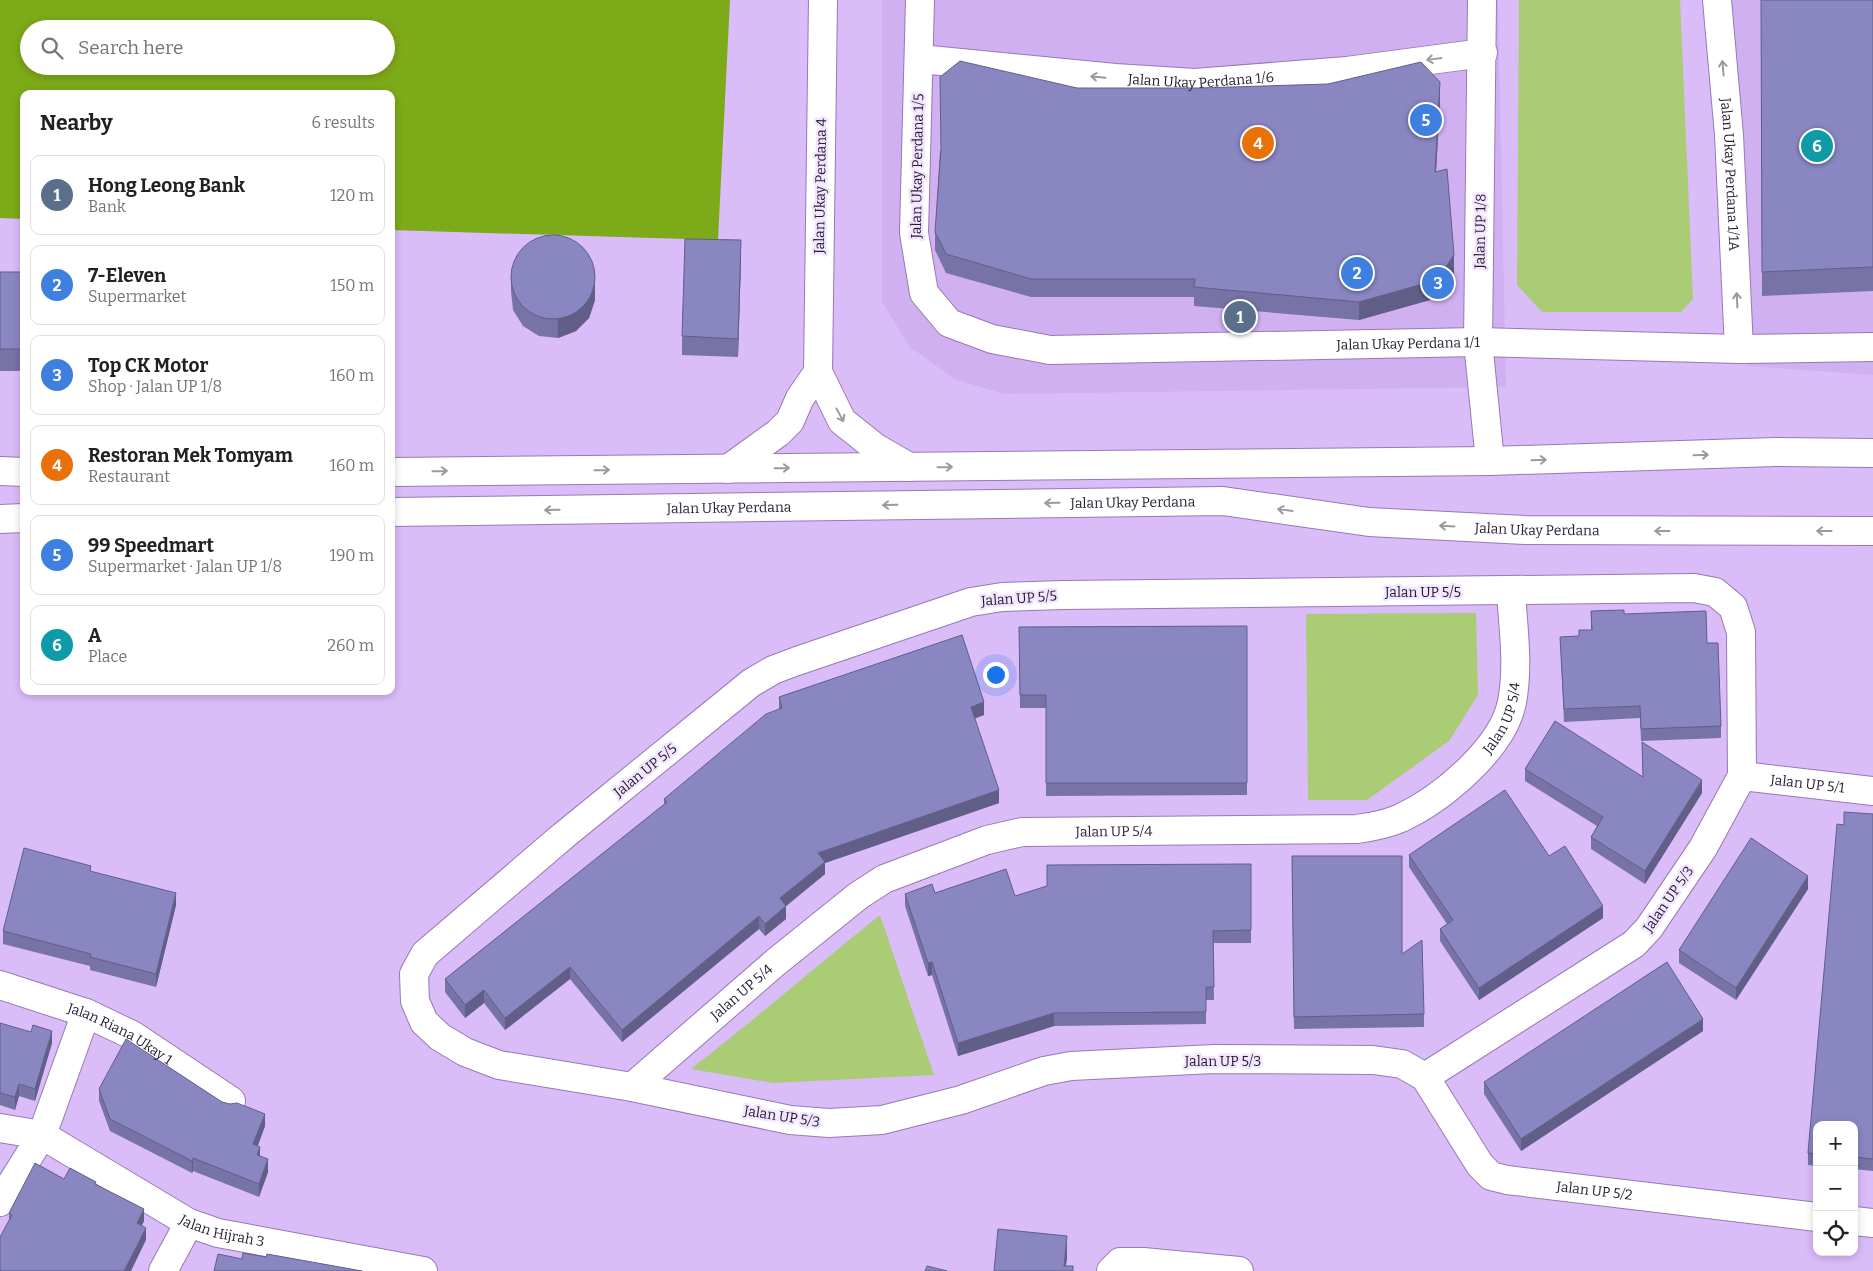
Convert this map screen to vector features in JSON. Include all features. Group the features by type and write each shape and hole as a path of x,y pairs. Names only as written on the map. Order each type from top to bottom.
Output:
{"street":[{"name":"Jalan Ukay Perdana 4","path":"823,0 818,372 842,421 876,448 909,467"},
{"name":"Jalan UP 1/8","path":"1482,0 1483,53 1478,342 1490,461"},
{"name":"Jalan Ukay Perdana 1/1A","path":"1717,0 1729,135 1739,349"},
{"name":"Jalan Ukay Perdana 1/5","path":"925,1 920,59 914,233 924,292 949,323"},
{"name":"Jalan Ukay Perdana 1/6","path":"920,59 1115,78 1194,83 1347,71 1483,53"},
{"name":"Jalan Ukay Perdana 1/1","path":"949,323 992,339 1050,350 1478,342 1739,349 1873,347"},
{"path":"728,469 778,433 790,421 800,398 818,372"},
{"path":"395,472 1490,461 1775,452 1873,453"},
{"path":"0,471 20,472"},
{"name":"Jalan Ukay Perdana","path":"395,512 1224,501 1369,522 1524,530 1873,530"},
{"path":"0,519 20,518"},
{"name":"Jalan UP 5/5","path":"415,1001 414,974 425,954 563,836 670,751 710,715 751,683 773,670 797,661 985,598 1064,595 1694,588 1715,592"},
{"name":"Jalan UP 5/4","path":"632,1087 776,962 858,896 884,879 987,840 1022,832 1357,829 1383,824 1419,808 1480,759 1499,733 1512,704 1516,674 1511,591"},
{"name":"Jalan UP 5/3","path":"415,1001 424,1022 440,1037 465,1052 499,1065 632,1087 790,1120 829,1123 882,1120 961,1100 1044,1071 1071,1066 1214,1059 1373,1060 1402,1064 1424,1077 1634,944 1649,928 1703,848 1742,776 1741,632 1733,607 1715,592"},
{"name":"Jalan UP 5/1","path":"1742,776 1873,791"},
{"name":"Jalan Riana Ukay 1","path":"0,985 86,1013 132,1035 232,1101"},
{"path":"0,1202 42,1135 86,1013"},
{"name":"Jalan UP 5/2","path":"1424,1077 1480,1165 1491,1176 1516,1181 1813,1218"},
{"path":"0,1128 42,1135"},
{"name":"Jalan Hijrah 3","path":"42,1135 189,1223 218,1233 423,1271"},
{"path":"1858,1222 1873,1223"},
{"path":"163,1271 189,1223"},
{"path":"1116,1266 1143,1262 1239,1271"}],"shaded area":[{"path":"882,0 1498,0 1506,387 1004,394 954,379 909,346 882,302"},
{"path":"1732,0 1873,0 1873,375 1747,366"}],"green space":[{"path":"0,0 730,0 718,240 395,230 395,90 20,90 20,219 0,218"},
{"path":"1519,0 1680,0 1693,299 1681,312 1542,312 1517,285"},
{"path":"1476,613 1478,695 1449,741 1367,800 1308,800 1306,614"},
{"path":"880,915 934,1075 773,1083 691,1069 739,1031"}],"building":[{"path":"1761,0 1873,0 1873,267 1762,272"},
{"path":"960,61 1077,88 1199,88 1328,84 1421,62 1440,82 1435,172 1447,169 1454,255 1437,280 1359,302 1194,287 1195,279 1031,279 946,254 935,232 941,149 940,77"},
{"path":"553,235 576,242 588,254 595,277 588,300 576,312 553,319 530,312 518,300 511,277 518,254 530,242"},
{"path":"685,239 741,240 738,339 682,336"},
{"path":"0,272 20,272 20,349 0,349"},
{"path":"1624,610 1624,614 1706,611 1707,643 1718,643 1721,726 1641,729 1640,706 1564,709 1560,637 1579,636 1579,630 1592,630 1591,611"},
{"path":"1247,626 1247,783 1046,783 1046,695 1020,695 1019,627"},
{"path":"962,635 984,702 971,707 999,790 818,853 825,862 780,898 786,906 765,924 759,916 622,1030 570,967 505,1018 484,990 465,1005 445,979 667,802 664,799 766,714 782,708 779,697"},
{"path":"1555,721 1643,777 1642,742 1702,780 1645,871 1591,837 1603,817 1525,769"},
{"path":"1505,790 1549,856 1565,846 1603,906 1479,988 1440,929 1453,920 1409,855"},
{"path":"1844,812 1873,814 1873,1159 1858,1157 1858,1121 1813,1121 1813,1154 1808,1153 1837,824 1844,825"},
{"path":"1751,838 1808,876 1736,988 1679,950"},
{"path":"24,848 91,866 90,871 176,893 156,974 90,957 91,954 3,931"},
{"path":"1292,856 1402,856 1402,954 1422,940 1424,1014 1294,1017"},
{"path":"1251,864 1251,930 1213,931 1214,987 1206,987 1206,1012 1054,1013 958,1043 932,962 928,963 905,894 932,884 935,893 1006,869 1015,896 1047,886 1047,865"},
{"path":"1667,962 1703,1019 1521,1139 1484,1082"},
{"path":"0,1023 31,1032 33,1025 52,1031 35,1089 19,1084 15,1097 0,1093"},
{"path":"126,1039 222,1102 237,1103 265,1114 253,1144 260,1147 257,1155 268,1159 259,1184 193,1158 192,1161 110,1119 99,1089"},
{"path":"35,1163 64,1179 70,1168 96,1182 95,1184 144,1209 137,1223 146,1228 124,1271 0,1271 0,1237 12,1215 9,1213"},
{"path":"998,1229 1067,1236 1064,1266 1073,1266 1073,1271 994,1271"},
{"path":"243,1253 266,1257 267,1254 362,1271 214,1271 218,1254 242,1259"},
{"path":"927,1266 947,1271 925,1271"}],"place":[{"name":"99 Speedmart","path":"1426,120"},
{"name":"Restoran Mek Tomyam","path":"1258,143"},
{"name":"A","path":"1817,146"},
{"name":"7-Eleven","path":"1357,273"},
{"name":"Top CK Motor","path":"1438,283"},
{"name":"Hong Leong Bank","path":"1240,317"}]}
